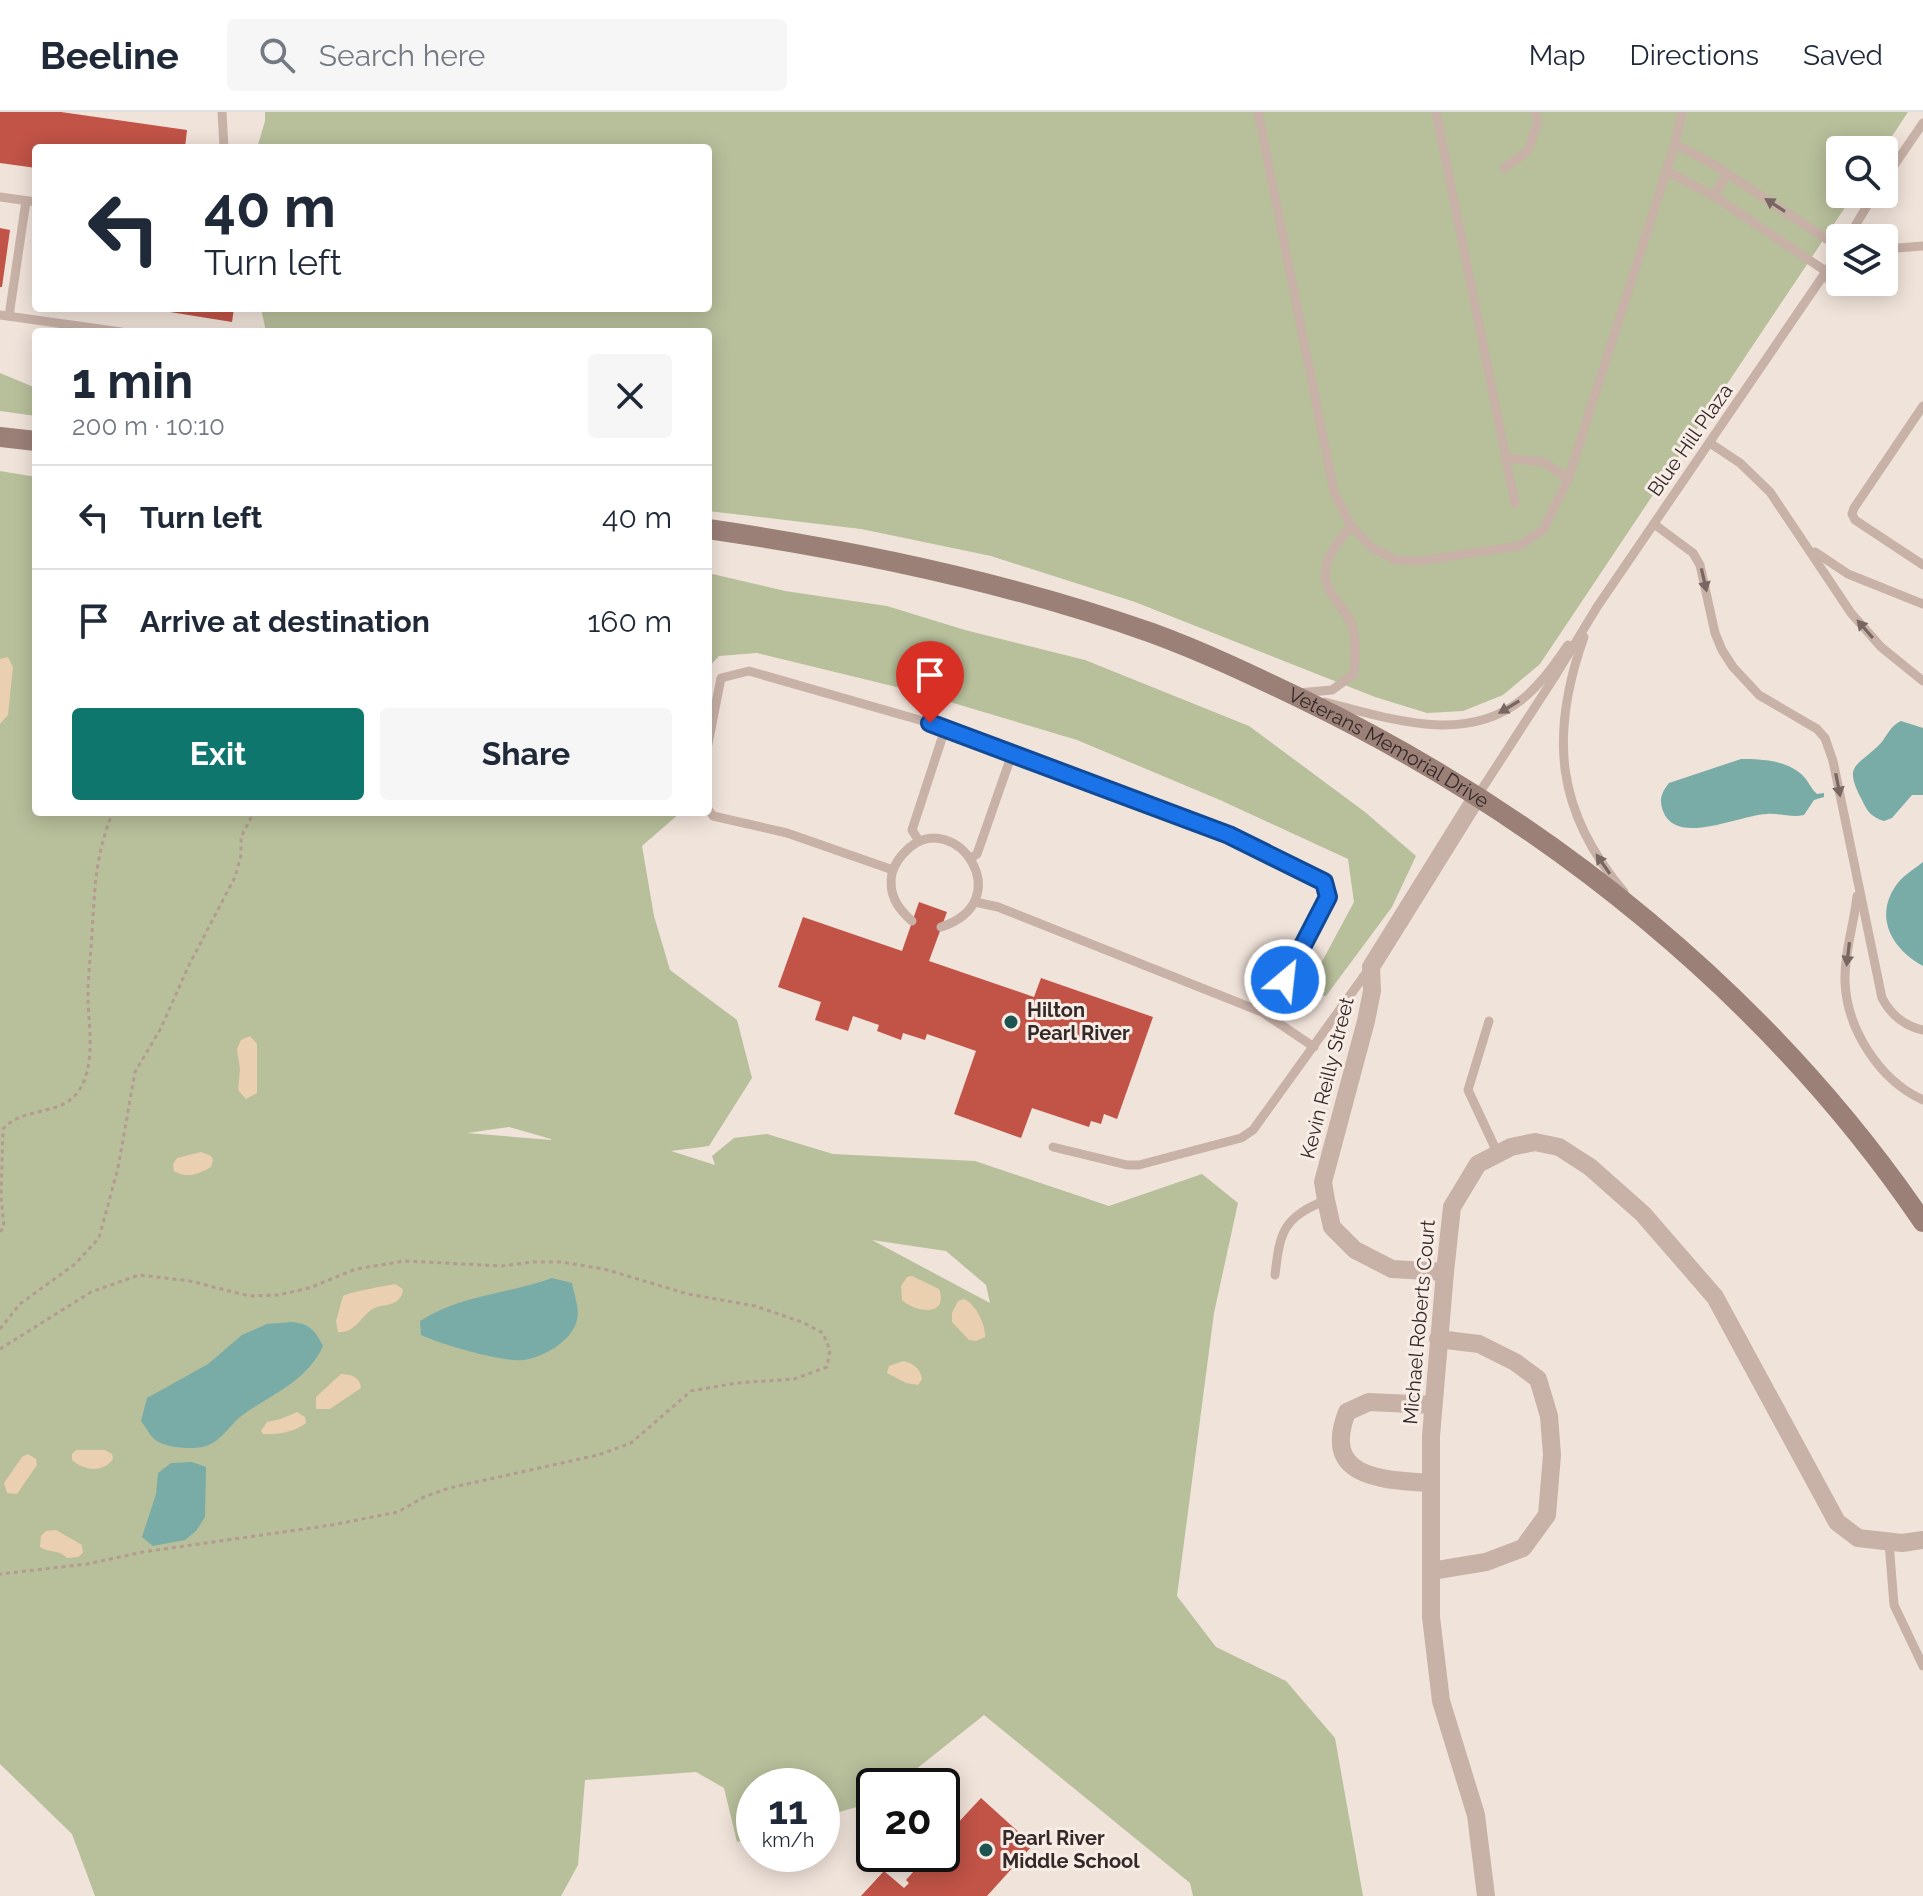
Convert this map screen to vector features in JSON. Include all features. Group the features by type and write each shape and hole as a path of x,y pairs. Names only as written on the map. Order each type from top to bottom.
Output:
{"street":[{"path":"0,437 32,441"},
{"name":"Veterans Memorial Drive","path":"712,530 875,557 1015,590 1156,634 1291,694 1383,740 1478,795 1569,859 1652,925 1732,997 1807,1073 1919,1215"},
{"name":"Kevin Reilly Street","path":"1445,1272 1392,1269 1355,1250 1332,1227 1323,1182 1366,1021 1372,991 1371,967 1478,795"},
{"name":"Michael Roberts Court","path":"1486,1896 1476,1815 1441,1701 1431,1617 1431,1483 1438,1339 1452,1207 1478,1164 1511,1147 1535,1142 1559,1147 1590,1167 1643,1214 1715,1297 1837,1522 1858,1538 1902,1543 1923,1540"},
{"path":"1431,1571 1486,1562 1523,1548 1547,1515 1552,1455 1549,1416 1538,1379 1515,1362 1479,1344 1438,1339"},
{"path":"1431,1483 1377,1479 1356,1470 1343,1453 1339,1432 1347,1412 1369,1402 1433,1405"}],"lane":[{"path":"222,112 224,144"},
{"path":"1258,112 1334,492 1351,526 1371,547 1396,560 1418,561 1519,546 1543,530 1568,479 1675,144 1682,112"},
{"path":"1436,112 1515,503"},
{"path":"1504,168 1527,152 1538,122 1535,112"},
{"path":"1898,160 1923,123"},
{"path":"1675,144 1727,173 1826,240"},
{"path":"1666,171 1714,196 1826,271"},
{"path":"1714,196 1727,173"},
{"path":"0,197 31,202 5,315 94,328"},
{"path":"1898,248 1923,246"},
{"name":"Blue Hill Plaza","path":"1291,694 1415,723 1451,726 1488,719 1521,701 1597,607 1826,274"},
{"name":"Blue Hill Plaza","path":"1813,293 1826,280"},
{"path":"1923,406 1852,514 1855,520 1923,565"},
{"path":"1710,443 1755,476 1770,492 1866,631 1923,681"},
{"path":"1505,458 1544,462 1568,479"},
{"path":"1654,524 1693,553 1700,565 1715,633 1722,650 1745,682 1759,695 1806,720 1825,738 1833,761 1882,998 1895,1018 1923,1030"},
{"path":"1291,694 1332,690 1354,674 1356,639 1350,620 1326,582 1327,568 1337,543 1351,526"},
{"path":"1798,533 1809,547 1834,567 1923,604"},
{"name":"Blue Hill Plaza","path":"1478,795 1597,607"},
{"name":"Blue Hill Plaza","path":"1597,607 1579,652 1568,695 1563,750 1566,781 1577,822 1588,843 1652,925"},
{"path":"712,724 721,678 749,671 945,729 1229,835 1324,882 1328,897 1267,1015"},
{"path":"919,841 912,830 945,729"},
{"path":"971,858 977,854 1012,754"},
{"path":"712,815 787,833 893,870"},
{"path":"912,921 901,912 893,899 893,870 899,857 919,841 937,839 951,842 971,858 978,874 979,888 967,914 955,923 941,927"},
{"path":"1856,877 1856,907 1845,983 1852,1018 1877,1063 1903,1088 1923,1100"},
{"path":"975,902 998,907 1267,1015 1314,1047"},
{"path":"1053,1147 1127,1165 1139,1165 1241,1138 1253,1130 1371,967"},
{"path":"1489,1021 1468,1090 1498,1154"},
{"path":"1275,1275 1279,1241 1284,1230 1301,1211 1326,1200"},
{"path":"1889,1542 1894,1605 1923,1666"}],"path":[{"path":"0,1232 4,1227 1,1196 3,1129 10,1121 69,1102 80,1089 90,1060 88,993 94,882 100,846 111,816"},
{"path":"0,1329 20,1304 75,1264 99,1238 118,1168 135,1072 161,1028 189,965 235,877 241,855 241,837 252,816"},
{"path":"0,1349 91,1292 139,1275 190,1281 249,1296 278,1295 309,1288 356,1269 405,1261 502,1266 561,1262 604,1269 688,1294 755,1306 802,1322 823,1333 830,1350 827,1367 794,1379 737,1383 691,1391 631,1443 598,1455 449,1488 424,1497 398,1512 332,1525 143,1552 87,1564 0,1574"}],"green space":[{"path":"265,112 1908,112 1892,136 1826,136 1826,208 1845,208 1834,224 1826,224 1826,236 1540,664 1503,695 1463,711 1427,713 1375,697 1135,602 991,556 861,529 712,511 712,328 265,328 262,312 712,312 712,144 258,144"},
{"path":"0,373 32,386 32,415 0,411"},
{"path":"0,471 32,476 32,816 676,816 642,846 654,916 670,970 737,1020 752,1078 709,1146 671,1151 715,1165 712,1156 734,1138 767,1134 833,1154 975,1161 1109,1206 1202,1174 1238,1203 1214,1313 1177,1596 1216,1647 1286,1681 1335,1738 1363,1896 1193,1896 1190,1883 984,1715 918,1768 856,1768 856,1807 840,1812 840,1768 736,1768 736,1838 724,1788 696,1772 585,1780 578,1865 561,1896 95,1896 72,1834 0,1764","holes":["509,1127 551,1140 467,1133","872,1240 946,1251 986,1285 990,1303"]},
{"path":"712,574 785,591 887,606 965,630 1085,660 1249,726 1365,812 1416,856 1392,907 1326,996 1305,993 1354,902 1348,859 1220,800 1077,740 913,691 757,653 719,656 712,664"}],"sand":[{"path":"8,657 13,667 8,715 0,724 0,659"},
{"path":"250,1036 257,1044 257,1093 246,1099 238,1090 240,1069 237,1049 241,1040"},
{"path":"201,1152 211,1156 211,1167 192,1175 174,1171 173,1164 177,1158"},
{"path":"912,1276 939,1289 941,1298 935,1308 922,1310 902,1300 901,1286 907,1277"},
{"path":"395,1284 403,1289 397,1301 374,1308 353,1328 338,1332 336,1321 343,1296"},
{"path":"964,1299 976,1310 984,1327 985,1337 976,1341 969,1340 952,1322 952,1313 958,1301"},
{"path":"903,1361 920,1372 922,1379 918,1385 906,1383 887,1373 889,1366"},
{"path":"341,1374 354,1377 361,1388 330,1409 316,1409 316,1397"},
{"path":"297,1412 305,1417 306,1423 302,1426 280,1433 263,1434 261,1431 267,1422"},
{"path":"76,1450 105,1450 112,1454 113,1459 104,1467 88,1468 72,1460"},
{"path":"28,1454 36,1459 37,1465 17,1494 7,1493 4,1483 22,1457"},
{"path":"56,1530 82,1545 83,1553 67,1558 40,1547 41,1536 46,1531"}],"water":[{"path":"1901,721 1923,728 1923,795 1912,795 1892,818 1884,821 1866,807 1856,788 1853,773 1894,725"},
{"path":"1741,759 1787,765 1803,775 1817,794 1824,793 1824,797 1814,800 1804,815 1799,816 1767,814 1694,828 1670,822 1661,803 1669,783"},
{"path":"1923,862 1923,966 1895,942 1886,910 1898,883"},
{"path":"552,1278 572,1283 578,1315 569,1335 556,1347 540,1355 524,1360 502,1359 421,1335 420,1321 436,1312 468,1300"},
{"path":"291,1322 311,1328 317,1336 323,1346 316,1358 299,1377 244,1414 217,1440 195,1448 174,1447 153,1437 141,1421 147,1398 208,1364 242,1335 267,1324"},
{"path":"192,1462 206,1467 205,1517 185,1540 153,1546 142,1537 156,1494 158,1473 171,1463"}],"building":[{"path":"0,112 61,112 187,130 185,144 32,144 32,167 0,163"},
{"path":"0,228 10,230 2,287 0,287"},
{"path":"170,312 233,312 232,322"},
{"name":"Hilton Pearl River","path":"919,902 947,912 929,961 1034,997 1041,978 1153,1017 1117,1119 1104,1114 1101,1124 1091,1121 1089,1127 1032,1108 1021,1138 954,1114 976,1051 927,1034 925,1040 903,1033 901,1040 877,1031 879,1025 853,1016 848,1031 815,1020 821,1002 778,987 803,917 902,951"},
{"name":"Pearl River Middle School","path":"981,1798 1033,1845 987,1896 861,1896 883,1872 904,1888 913,1872 960,1872 960,1821"}],"place":[{"name":"Hilton Pearl River","path":"1011,1022"},
{"name":"Pearl River Middle School","path":"986,1850"}],"route":[{"path":"930,723 1229,835 1324,882 1328,897 1285,980"}]}
